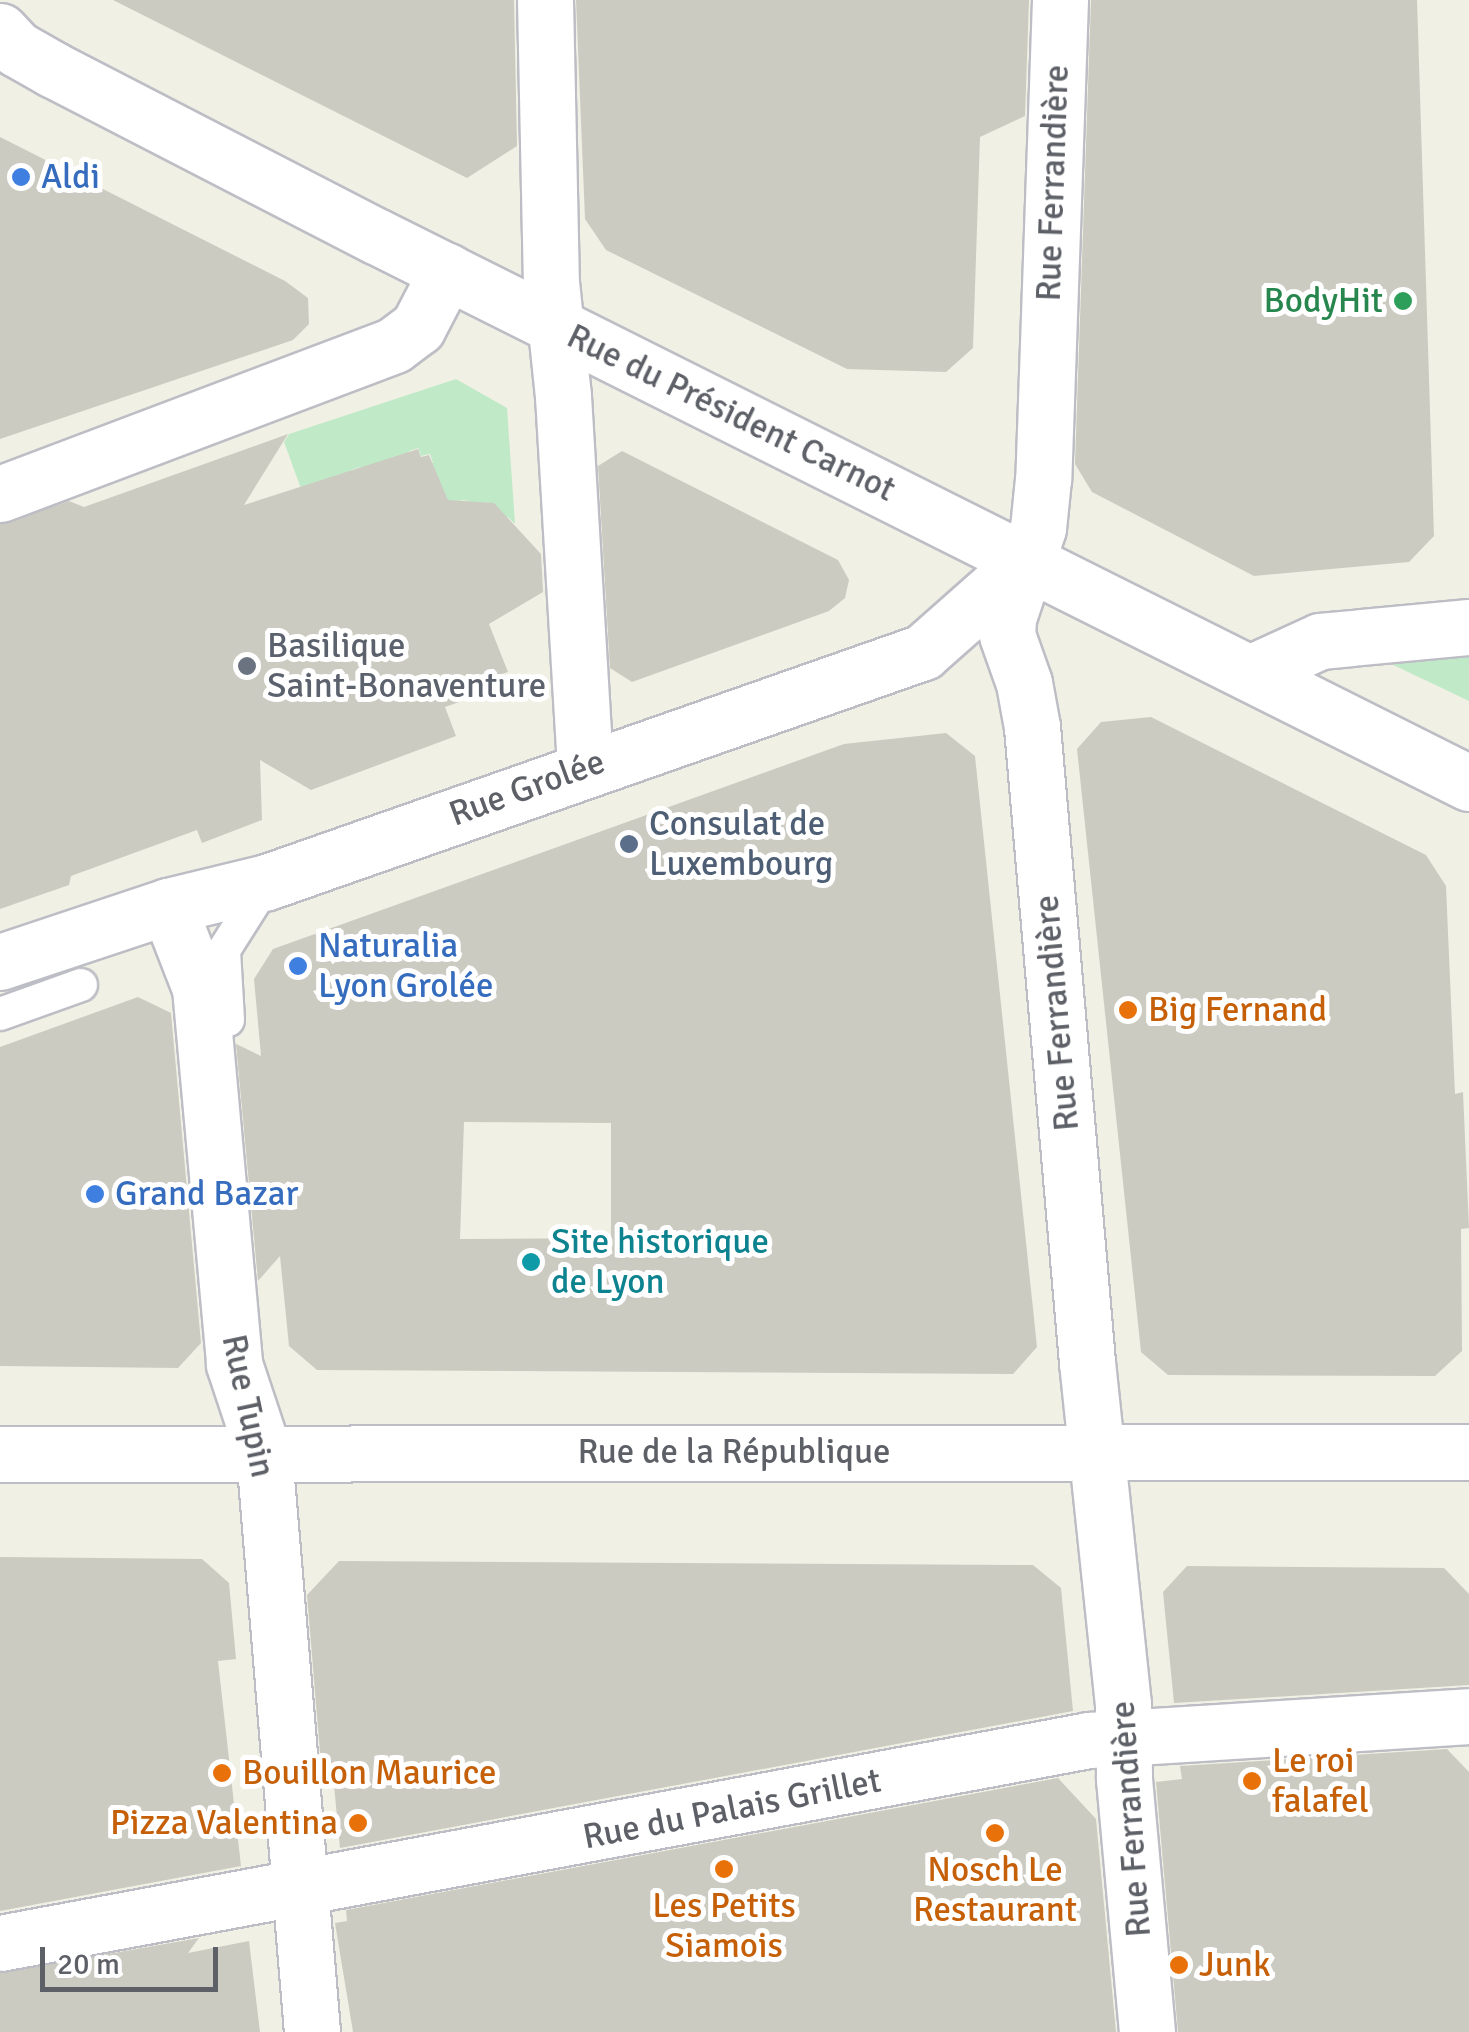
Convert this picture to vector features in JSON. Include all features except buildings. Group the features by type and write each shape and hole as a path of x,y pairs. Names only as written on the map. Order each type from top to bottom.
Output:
{"street":[{"path":"545,0 556,326 585,768"},
{"name":"Rue Ferrandière","path":"1060,0 1043,479 1038,528 1007,635 1024,683 1032,727 1096,1451 1124,1704 1123,1738 1147,2032"},
{"name":"Rue du Président Carnot","path":"0,31 18,49 54,70 1469,783"},
{"path":"0,494 394,345 418,328 447,271"},
{"name":"Rue Grolée","path":"0,962 168,906 267,882 923,652 1026,562"},
{"path":"1250,673 1320,641 1469,628"},
{"name":"Rue Tupin","path":"168,906 200,988 234,1364 264,1454 312,2032"},
{"name":"Rue de la République","path":"0,1454 1469,1452"},
{"name":"Rue du Palais Grillet","path":"0,1943 1089,1740 1469,1716"}],"lane":[{"path":"234,1114 224,950 267,882"},
{"path":"0,1014 80,985"}],"green space":[{"path":"456,379 507,408 515,524 508,517 500,524 470,510 469,501 461,500 461,510 443,517 424,465 433,463 430,454 421,456 418,448 409,451 412,459 365,476 361,467 354,469 304,497 284,442 289,434"},
{"path":"1469,657 1469,701 1387,662"}],"place":[{"name":"Aldi","path":"21,177"},
{"name":"BodyHit","path":"1403,301"},
{"name":"Basilique Saint-Bonaventure","path":"247,666"},
{"name":"Consulat de Luxembourg","path":"629,844"},
{"name":"Naturalia Lyon Grolée","path":"298,966"},
{"name":"Big Fernand","path":"1128,1010"},
{"name":"Grand Bazar","path":"95,1194"},
{"name":"Site historique de Lyon","path":"531,1262"},
{"name":"Bouillon Maurice","path":"222,1773"},
{"name":"Le roi falafel","path":"1252,1781"},
{"name":"Pizza Valentina","path":"358,1823"},
{"name":"Nosch Le Restaurant","path":"995,1833"},
{"name":"Les Petits Siamois","path":"724,1869"},
{"name":"Junk","path":"1179,1965"}]}
